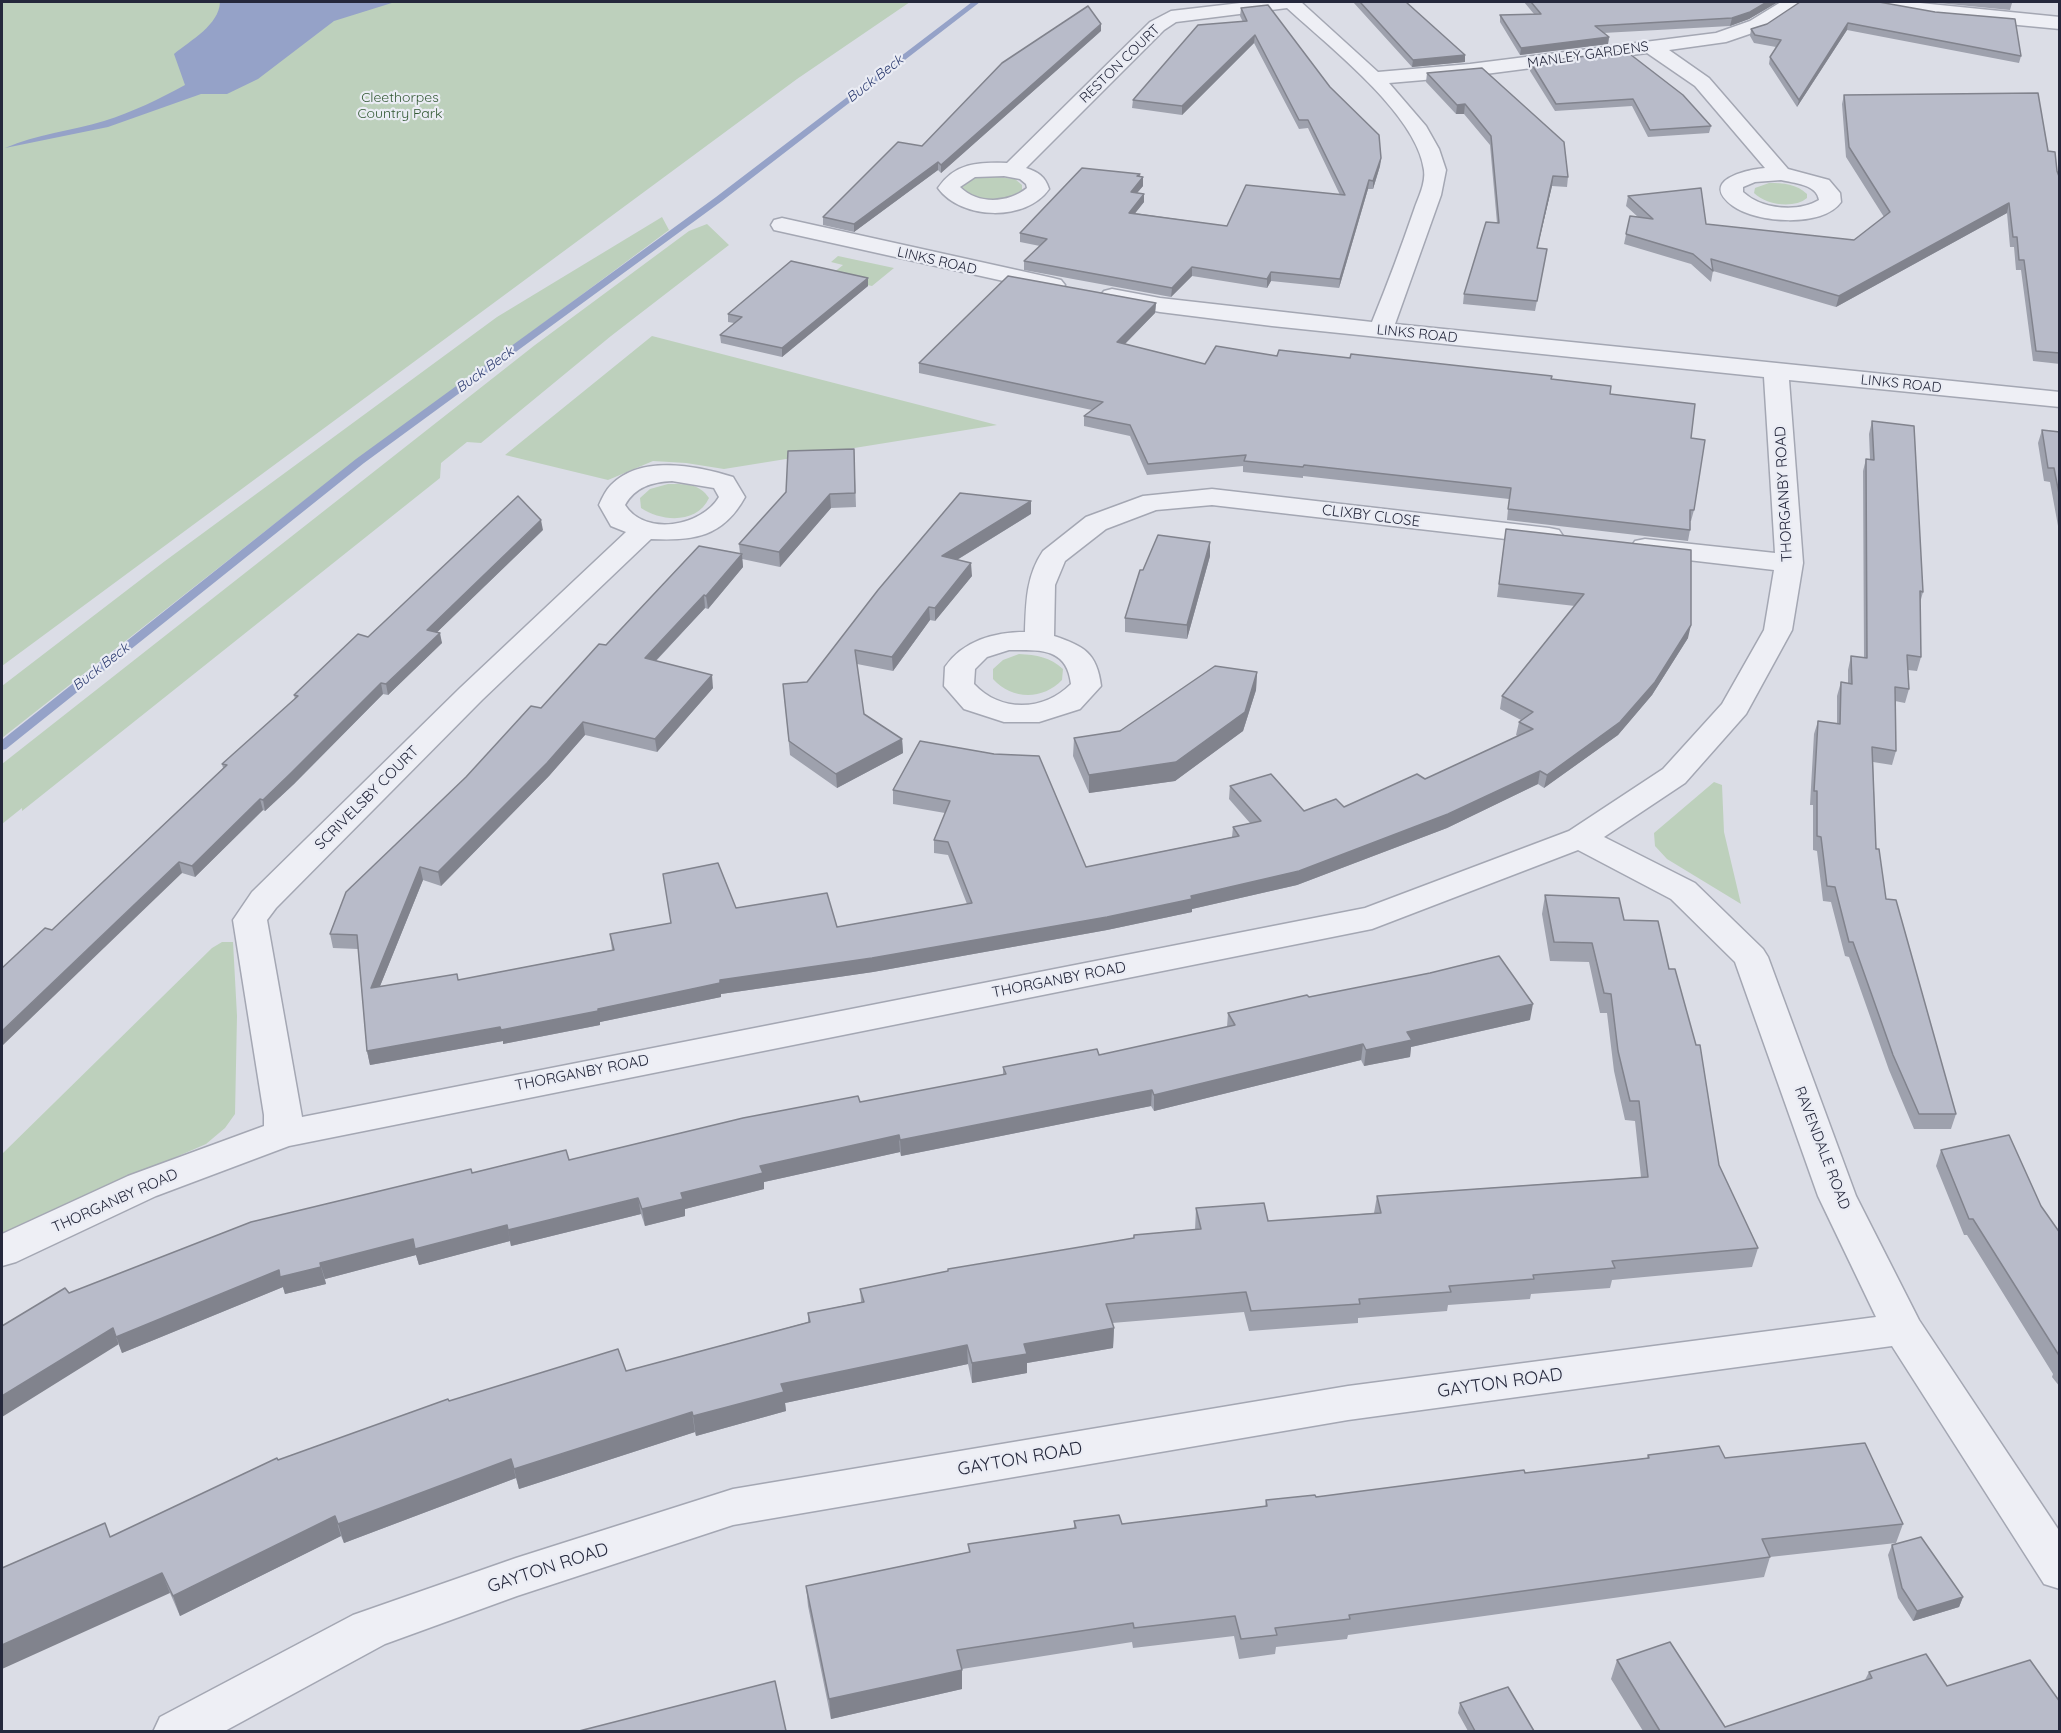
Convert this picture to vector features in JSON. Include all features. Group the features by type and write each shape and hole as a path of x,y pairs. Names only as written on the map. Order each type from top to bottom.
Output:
{"street":[{"path":"1289,2 1374,78 1428,144 1436,171 1408,261 1381,330"},
{"name":"RESTON COURT","path":"1012,171 1157,26 1171,17 1289,2"},
{"name":"MANLEY GARDENS","path":"1374,78 1470,70 1719,38 1757,24 1793,2"},
{"path":"1881,2 1934,11 2060,23"},
{"path":"1650,46 1702,82 1781,174"},
{"name":"LINKS ROAD","path":"782,225 996,274 1160,305 2060,400"},
{"name":"THORGANBY ROAD","path":"2,1251 142,1186 283,1134 1372,918 1580,838 1674,776 1735,708 1778,630 1789,563 1776,370"},
{"name":"CLIXBY CLOSE","path":"1039,641 1041,585 1053,557 1096,523 1152,502 1212,497 1577,539"},
{"name":"SCRIVELSBY COURT","path":"283,1134 283,1115 250,920 264,900 463,702 644,530"},
{"path":"1624,544 1789,563"},
{"name":"RAVENDALE ROAD","path":"1580,838 1683,891 1751,957 1837,1196 1903,1329 2060,1570"},
{"name":"GAYTON ROAD","path":"177,1731 369,1629 516,1577 734,1507 1348,1404 1903,1329"}],"green space":[{"name":"Cleethorpes Country Park","path":"2,2 910,2 797,79 2,666"},
{"path":"988,176 1015,179 1022,185 1022,190 1000,199 982,200 967,194 962,188 970,180"},
{"path":"1769,183 1794,186 1807,194 1807,198 1795,204 1780,204 1773,203 1754,193 1755,188"},
{"path":"662,217 669,230 301,503 2,738 2,686 165,561 497,317"},
{"path":"707,224 729,245 611,336 481,443 467,442 441,463 440,478 22,811 22,808 2,824 2,764 535,345 689,231"},
{"path":"838,256 894,268 872,286 828,277 843,265 831,262"},
{"path":"652,336 997,425 724,469 653,461 608,480 505,455"},
{"path":"668,484 686,484 696,487 709,498 696,512 678,518 659,516 641,508 640,498 650,489"},
{"path":"1019,654 1037,656 1053,662 1063,669 1062,680 1054,687 1037,694 1018,694 1009,691 993,679 993,669 1003,660"},
{"path":"1714,782 1722,785 1724,832 1741,904 1667,859 1655,846 1654,833"},
{"path":"222,942 233,942 237,1016 235,1114 225,1128 206,1144 2,1235 2,1154 212,948"}],"water":[{"path":"220,2 395,2 334,21 258,79 227,94 201,94 108,127 5,148 29,139 115,117 146,105 185,85 174,54 209,25 215,18"}],"building":[{"path":"1360,2 1406,2 1465,55 1413,60"},
{"path":"1531,2 1767,2 1750,12 1732,18 1595,26 1609,37 1521,48 1500,15 1541,14"},
{"path":"1800,2 1879,2 1935,12 2015,19 2021,56 1848,23 1799,100 1770,57 1781,40 1755,35 1751,29 1767,24"},
{"path":"1268,5 1330,87 1379,135 1381,158 1373,181 1369,180 1340,279 1271,272 1267,279 1192,267 1172,288 1024,261 1047,239 1020,233 1082,168 1140,174 1137,176 1143,177 1131,192 1144,194 1129,213 1227,226 1246,185 1345,195 1308,120 1299,120 1255,35 1182,106 1133,100 1198,25 1247,21 1241,8"},
{"path":"1088,6 1101,24 941,165 938,162 854,224 823,217 898,142 922,146 1002,63"},
{"path":"1626,51 1683,95 1711,126 1650,130 1633,99 1556,104 1531,63"},
{"path":"1482,68 1564,142 1568,177 1553,176 1537,248 1547,249 1537,301 1464,294 1486,222 1499,223 1491,136 1465,104 1457,105 1427,73"},
{"path":"2038,93 2048,151 2055,152 2060,179 2060,353 2036,351 2024,260 2019,260 2017,237 2013,237 2009,203 1839,296 1711,259 1713,271 1693,254 1626,234 1630,216 1653,219 1628,196 1701,188 1706,224 1854,240 1890,212 1849,147 1844,95"},
{"path":"791,261 868,278 782,348 720,335 742,317 728,314"},
{"path":"1008,276 1156,303 1117,342 1205,364 1216,346 1277,356 1279,350 1350,358 1351,354 1552,376 1551,379 1611,386 1610,394 1695,404 1691,438 1705,440 1694,510 1690,510 1690,530 1508,509 1511,488 1304,465 1303,467 1244,461 1246,455 1148,464 1130,425 1084,416 1103,402 919,363"},
{"path":"1872,421 1914,426 1923,592 1920,591 1921,657 1907,655 1909,689 1895,687 1896,751 1872,747 1876,849 1879,849 1886,899 1896,900 1956,1114 1919,1114 1893,1055 1853,942 1849,942 1835,887 1827,886 1821,837 1817,836 1817,791 1814,791 1818,721 1840,724 1841,682 1852,684 1851,656 1867,658 1866,459 1874,460"},
{"path":"2042,430 2060,432 2060,499 2054,468 2048,468"},
{"path":"854,449 855,493 830,494 779,552 739,544 786,492 788,451"},
{"path":"960,493 1031,501 942,556 971,563 935,608 929,607 892,657 855,650 864,714 902,739 836,774 789,741 783,684 807,682 878,590"},
{"path":"518,496 541,520 427,630 440,633 386,684 381,683 291,773 263,800 260,799 192,866 179,862 2,1031 2,968 45,928 52,930 227,765 222,764 298,696 294,695 358,634 368,637"},
{"path":"1506,529 1691,550 1691,625 1655,682 1620,722 1547,775 1540,771 1448,814 1299,871 1191,896 1192,899 1107,917 872,958 720,980 720,983 598,1009 598,1011 501,1030 500,1027 367,1051 357,935 330,934 346,892 466,777 531,706 541,708 599,644 606,645 699,546 742,554 706,596 704,595 645,658 712,675 655,739 583,722 547,763 438,872 420,867 371,988 457,974 458,980 614,950 610,934 671,923 663,874 718,863 736,908 827,893 837,927 972,903 948,842 934,840 950,801 893,790 920,741 994,754 1039,756 1086,867 1239,836 1233,827 1261,821 1230,786 1271,774 1304,811 1336,799 1344,807 1417,774 1425,779 1533,729 1519,722 1533,712 1502,696 1584,594 1499,584"},
{"path":"1158,535 1210,542 1187,625 1125,618 1140,570 1143,570"},
{"path":"1215,666 1257,672 1245,712 1176,762 1089,775 1074,738 1120,731"},
{"path":"1545,895 1619,898 1624,920 1658,921 1669,969 1675,969 1696,1045 1700,1045 1719,1165 1758,1248 1612,1261 1615,1268 1533,1275 1534,1279 1449,1286 1451,1292 1359,1299 1360,1304 1251,1311 1246,1292 1106,1304 1114,1328 1024,1344 1027,1354 972,1363 967,1345 781,1384 784,1392 693,1416 692,1412 514,1469 511,1459 338,1524 335,1516 173,1596 162,1573 2,1645 2,1568 105,1523 110,1537 277,1458 278,1460 448,1399 449,1401 618,1349 626,1371 810,1322 808,1313 864,1302 860,1289 948,1271 948,1269 1134,1238 1134,1235 1201,1229 1196,1208 1264,1203 1268,1221 1381,1213 1377,1196 1648,1177 1639,1101 1630,1101 1618,1051 1611,994 1604,993 1592,943 1554,942"},
{"path":"1499,956 1533,1004 1407,1032 1412,1040 1366,1050 1363,1044 1154,1095 1152,1090 900,1140 899,1135 760,1166 763,1173 681,1193 683,1199 642,1209 638,1198 508,1230 507,1225 415,1249 413,1239 320,1263 321,1267 280,1277 279,1270 116,1337 113,1328 2,1396 2,1326 65,1288 69,1293 251,1222 471,1169 472,1173 566,1150 569,1160 743,1118 858,1096 860,1102 1006,1074 1003,1067 1097,1049 1099,1055 1235,1025 1228,1013 1307,995 1309,997 1430,973"},
{"path":"2009,1135 2041,1206 2060,1233 2060,1357 1973,1219 1969,1219 1941,1150"},
{"path":"1865,1443 1903,1524 1762,1539 1770,1557 1349,1615 1350,1619 1275,1628 1277,1635 1241,1639 1235,1616 1134,1628 1133,1623 957,1650 962,1670 829,1699 806,1586 970,1552 968,1544 1076,1528 1074,1521 1119,1515 1122,1524 1267,1506 1266,1500 1315,1495 1316,1497 1524,1470 1525,1473 1649,1458 1648,1455 1719,1446 1725,1458"},
{"path":"1921,1537 1963,1597 1917,1611 1902,1588 1892,1545"},
{"path":"1670,1642 1725,1727 1872,1678 1869,1672 1926,1654 1947,1686 2030,1660 2060,1702 2060,1731 1660,1731 1617,1660"},
{"path":"775,1681 786,1731 579,1731"},
{"path":"1508,1687 1534,1731 1475,1731 1460,1703"}],"waterway":[{"name":"Buck Beck","path":"2,746 360,461 719,199 976,2"}]}
